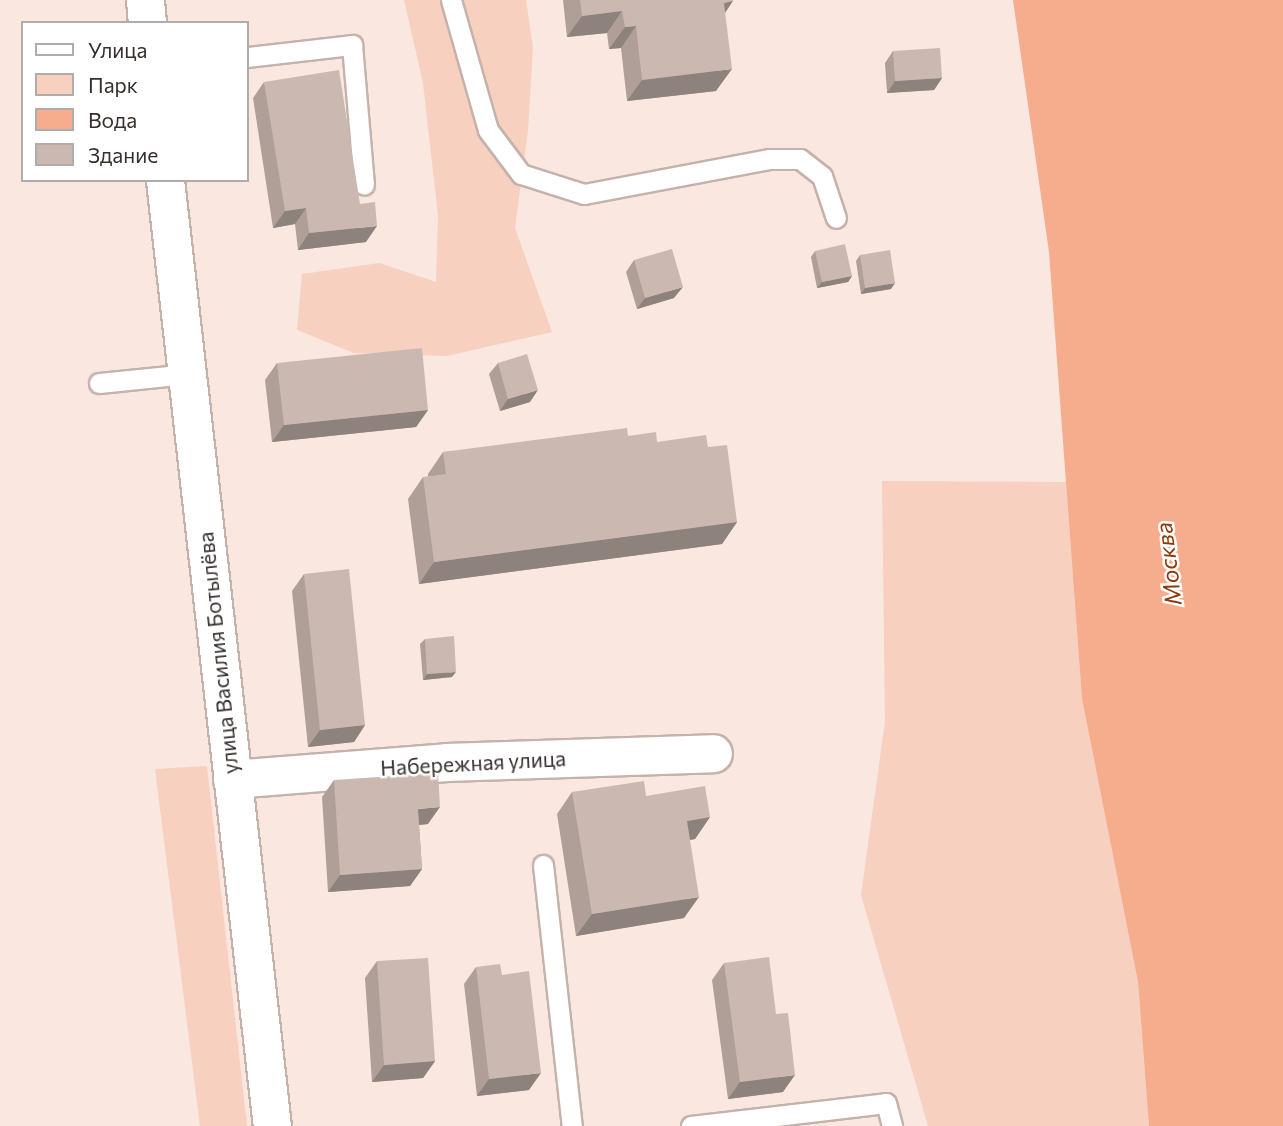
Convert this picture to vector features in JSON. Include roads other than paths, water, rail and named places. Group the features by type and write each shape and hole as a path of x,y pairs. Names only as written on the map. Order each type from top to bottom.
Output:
{"street":[{"path":"145,0 147,21"},
{"name":"улица Василия Ботылёва","path":"165,182 272,1126"},
{"name":"Набережная улица","path":"232,779 446,762 713,753"}],"lane":[{"path":"452,0 488,130 520,174 584,194 770,159 800,159 822,176 835,218"},
{"path":"248,57 352,46 364,184"},
{"path":"99,383 187,374"},
{"path":"543,865 572,1126"},
{"path":"691,1126 886,1103 892,1126"}],"water":[{"name":"Москва","path":"1013,0 1283,0 1283,1126 1149,1126 1138,982 1082,699 1049,252"}]}
